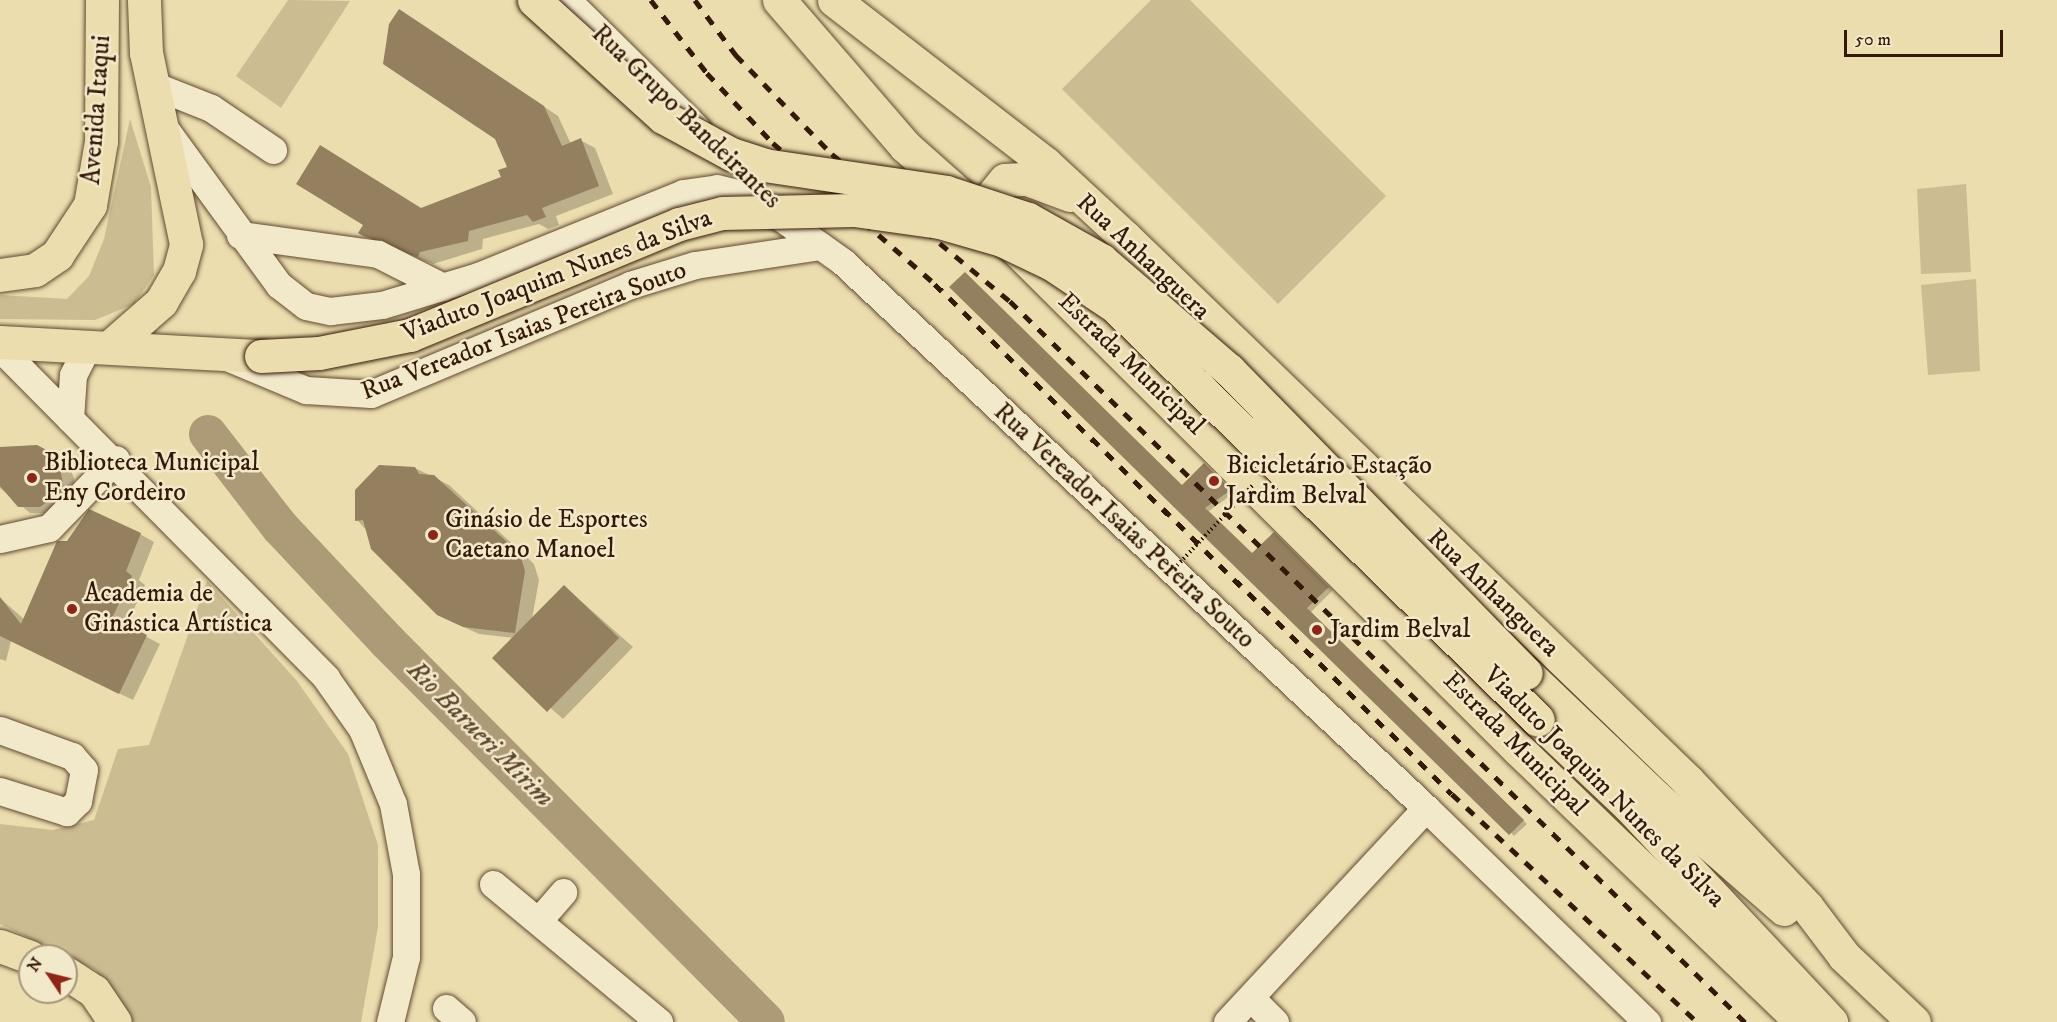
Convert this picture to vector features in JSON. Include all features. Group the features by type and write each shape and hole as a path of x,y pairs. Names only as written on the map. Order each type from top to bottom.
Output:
{"main road":[{"name":"Avenida Itaqui","path":"0,275 35,270 57,255 90,205 101,130 102,0"},
{"path":"0,342 100,345 161,302 179,271 186,244 153,85 144,0"},
{"name":"Viaduto Joaquim Nunes da Silva","path":"534,0 663,117 731,154 764,165 879,179 964,197 1028,219 1101,260 1228,370 1526,673 1698,835 1844,956"},
{"name":"Estrada Municipal","path":"779,0 905,146 994,227 1518,749 1802,1022"},
{"name":"Rua Anhanguera","path":"834,0 1045,164 1688,782 1807,906 1844,956 1914,1022"},
{"path":"994,227 992,197 1005,180 1042,183 1087,205"},
{"name":"Viaduto Joaquim Nunes da Silva","path":"100,345 261,356 319,352 410,336 679,224 722,213 854,210 939,222 1002,240 1052,264 1116,307 1538,720 1629,806 1831,1022"},
{"path":"0,946 18,953"},
{"path":"0,968 18,973"},
{"path":"78,981 94,992 115,1022"},
{"path":"75,1004 92,1022"}],"street":[{"name":"Rua Grupo Bandeirantes","path":"567,0 813,240"},
{"path":"153,85 211,108 273,150"},
{"name":"Rua Vereador Isaias Pereira Souto","path":"160,122 240,236 279,285 306,306 330,311 382,305 443,287 701,188 752,197 813,240 1022,426 1171,572 1426,808 1647,1022"},
{"path":"240,236 378,254 443,287"},
{"name":"Rua Vereador Isaias Pereira Souto","path":"196,352 228,357 306,390 371,394 630,285 695,265 813,240"},
{"path":"70,419 73,375 100,345"},
{"path":"0,348 70,419 116,459 326,678 375,755 398,825 408,901 406,957 390,1022"},
{"path":"0,539 49,528 116,459"},
{"path":"0,730 72,756 84,770 78,801 67,812 0,791"},
{"path":"1227,1022 1426,808"},
{"path":"493,884 659,1022"},
{"path":"539,920 563,891"},
{"path":"1251,998 1275,1022"}],"path":[{"path":"1171,572 1254,484"}],"shaded area":[{"path":"288,0 350,1 281,108 236,76"},
{"path":"1151,0 1190,0 1386,196 1278,304 1062,89"},
{"path":"130,119 151,187 154,275 134,304 95,320 0,319 0,295 67,299 89,276 104,239"},
{"path":"1966,184 1971,272 1921,274 1917,189"},
{"path":"1976,279 1980,371 1928,375 1921,285"},
{"path":"207,581 297,681 348,754 378,845 378,927 361,1022 125,1022 96,970 78,961 78,944 42,944 0,924 0,824 53,830 94,820 118,749 149,745"}],"building":[{"path":"399,9 544,106 562,146 581,138 599,186 542,208 546,217 533,222 527,215 469,231 468,241 420,252 418,257 363,236 358,233 363,225 296,184 320,145 421,208 501,177 498,170 507,167 495,139 383,64 389,24"},
{"path":"965,272 1182,485 1204,463 1231,490 1205,508 1252,553 1274,532 1329,587 1307,608 1524,820 1509,835 949,287"},
{"name":"Biblioteca Municipal Eny Cordeiro","path":"37,445 58,456 64,490 40,507 18,507 0,486 0,447"},
{"name":"Ginásio de Esportes Caetano Manoel","path":"379,465 415,467 419,474 434,475 520,554 525,571 515,633 463,627 437,615 371,549 363,520 355,521 355,490"},
{"name":"Academia de Ginástica Artística","path":"89,509 141,533 126,571 132,576 112,618 147,635 119,694 0,636 0,597 21,624 57,541 67,541"},
{"path":"564,585 619,638 547,712 492,658"}],"waterway":[{"name":"Rio Barueri Mirim","path":"208,434 280,527 387,641 766,1022"}],"railway":[{"path":"651,0 707,73 773,143 935,284 1452,794 1697,1022"},
{"path":"695,0 736,55 832,154 1010,301 1745,1022"}],"place":[{"name":"Biblioteca Municipal Eny Cordeiro","path":"32,478"},
{"name":"Bicicletário Estação Jardim Belval","path":"1214,481"},
{"name":"Ginásio de Esportes Caetano Manoel","path":"433,535"},
{"name":"Academia de Ginástica Artística","path":"72,609"},
{"name":"Jardim Belval","path":"1317,630"}]}
